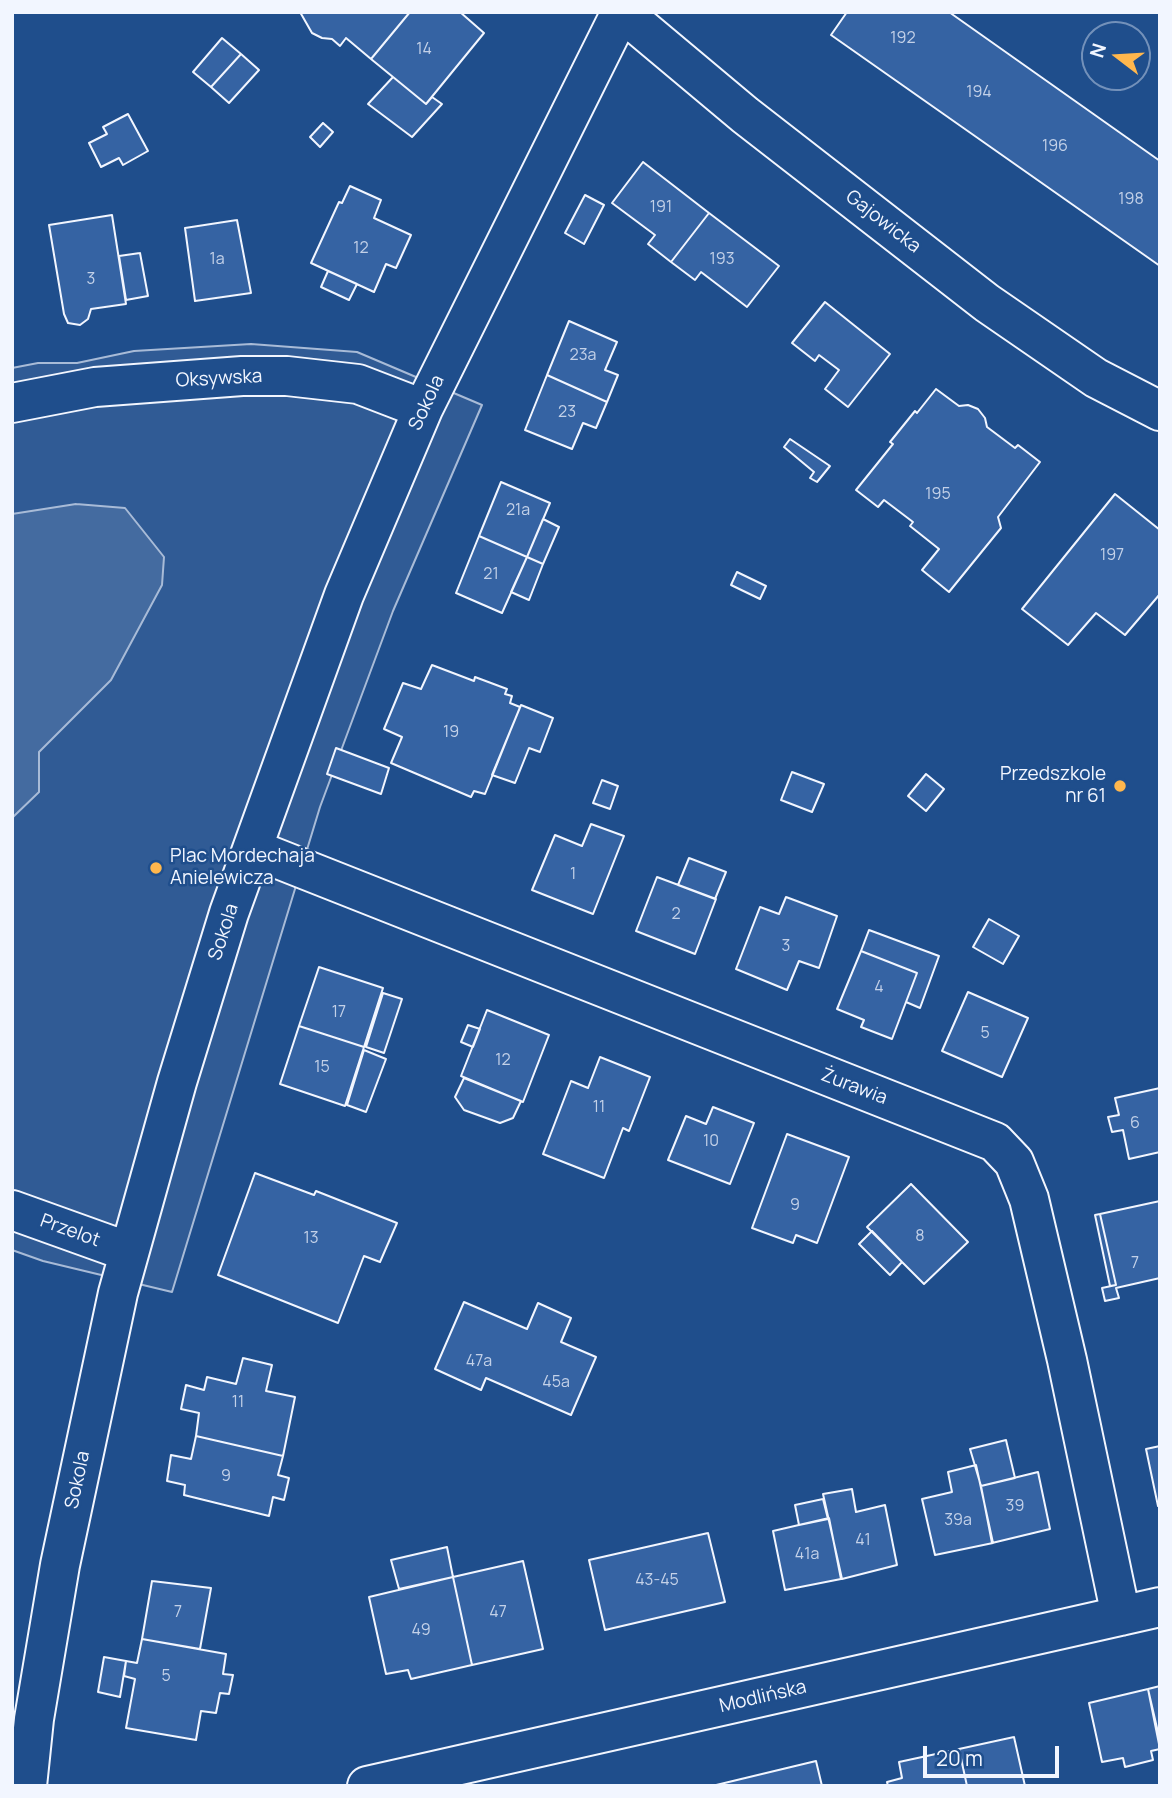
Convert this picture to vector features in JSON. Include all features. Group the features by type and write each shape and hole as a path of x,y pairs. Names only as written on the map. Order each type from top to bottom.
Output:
{"street":[{"name":"Sokola","path":"27,1786 34,1719 60,1565 129,1252 229,913 344,595 424,409 622,12"},
{"name":"Gajowicka","path":"622,12 745,115 987,303 1096,378 1160,411"},
{"name":"Oksywska","path":"12,403 96,387 287,376 358,384 424,409"},
{"name":"Żurawia","path":"253,849 995,1142 1014,1162 1029,1199 1070,1373 1121,1616"},
{"name":"Przelot","path":"12,1210 129,1252"},
{"name":"Modlińska","path":"367,1786 1160,1608"}],"shaded area":[{"name":"Plac Mordechaja Anielewicza","path":"251,344 357,352 482,405 393,611 320,807 172,1292 43,1261 12,1250 12,368 38,363 77,363 134,351"},
{"path":"76,504 125,508 164,557 162,585 111,680 39,752 39,792 12,818 12,514"}],"building":[{"path":"300,12 410,12 371,59 346,38 340,46 332,39 312,33"},
{"path":"410,12 460,12 484,33 426,104 371,59"},
{"path":"847,12 949,12 1160,161 1160,266 831,35"},
{"path":"222,38 241,54 211,87 193,72"},
{"path":"241,54 259,70 229,103 211,87"},
{"path":"393,77 426,104 432,97 442,104 412,137 368,104"},
{"path":"128,114 148,151 123,165 119,158 101,167 89,143 107,134 103,127"},
{"path":"323,123 333,132 320,147 310,137"},
{"path":"643,162 709,213 671,262 648,244 655,235 612,203"},
{"path":"350,186 381,200 374,218 411,235 396,268 386,264 374,292 311,263 339,202 342,203"},
{"path":"585,195 604,205 584,244 565,233"},
{"path":"709,213 779,266 747,307 701,272 695,280 671,262"},
{"path":"112,215 126,304 91,309 88,319 80,325 68,323 64,314 49,225"},
{"path":"237,220 251,293 195,301 185,228"},
{"path":"140,253 148,296 126,300 119,256"},
{"path":"328,271 357,284 349,300 321,287"},
{"path":"825,302 890,354 848,407 825,389 839,370 819,355 815,361 792,343"},
{"path":"569,321 617,342 605,370 618,375 607,402 547,375"},
{"path":"547,375 607,402 596,428 583,423 572,449 525,430"},
{"path":"936,389 959,406 968,405 978,409 985,418 987,427 1040,462 998,517 1001,528 949,592 922,570 939,549 910,526 913,522 884,500 878,507 856,490 893,444 890,442"},
{"path":"790,439 830,466 817,482 810,478 814,472 784,447"},
{"path":"501,482 550,503 527,557 479,536"},
{"path":"1115,494 1160,530 1160,594 1125,635 1096,613 1068,645 1022,609"},
{"path":"543,519 559,527 543,564 527,557"},
{"path":"479,536 527,557 502,613 456,593"},
{"path":"527,557 543,564 529,600 511,592"},
{"path":"737,572 766,586 760,599 731,585"},
{"path":"432,665 474,681 475,677 507,689 505,694 512,696 510,703 520,707 485,794 474,791 471,797 391,763 402,737 384,729 403,683 421,689"},
{"path":"521,705 553,718 540,752 529,748 515,783 492,775"},
{"path":"336,748 389,768 381,794 327,774"},
{"path":"792,772 824,784 812,812 781,800"},
{"path":"926,774 944,789 926,811 908,796"},
{"path":"602,780 618,786 610,809 593,803"},
{"path":"591,824 624,836 593,914 532,890 555,835 582,846"},
{"path":"689,858 726,872 715,899 678,885"},
{"path":"657,877 716,899 695,954 636,931"},
{"path":"786,897 837,916 819,968 799,961 787,990 736,969 760,907 779,914"},
{"path":"989,919 1019,936 1003,964 973,947"},
{"path":"869,930 939,956 920,1008 906,1002 917,973 861,951"},
{"path":"861,951 917,973 892,1039 861,1027 864,1020 837,1009"},
{"path":"319,967 383,988 364,1047 299,1026"},
{"path":"968,992 1028,1018 1002,1077 942,1051"},
{"path":"383,993 402,999 384,1053 366,1047"},
{"path":"487,1010 549,1035 523,1102 461,1076"},
{"path":"468,1025 480,1029 473,1047 461,1042"},
{"path":"299,1026 364,1047 345,1106 280,1084"},
{"path":"364,1050 386,1059 366,1112 347,1105"},
{"path":"600,1057 650,1077 629,1131 623,1128 604,1178 543,1154 571,1081 588,1088"},
{"path":"464,1078 521,1101 513,1118 500,1123 464,1110 455,1097"},
{"path":"1160,1088 1160,1152 1129,1159 1123,1130 1112,1132 1108,1117 1119,1115 1115,1098"},
{"path":"713,1107 754,1123 730,1184 668,1160 686,1116 706,1124"},
{"path":"787,1134 849,1157 817,1243 796,1235 793,1243 752,1228"},
{"path":"255,1173 314,1195 316,1191 397,1223 380,1262 364,1256 338,1323 218,1275"},
{"path":"911,1184 968,1242 924,1284 867,1227"},
{"path":"1160,1201 1160,1278 1116,1288 1119,1298 1105,1301 1102,1288 1116,1285 1100,1214"},
{"path":"1100,1214 1116,1285 1110,1286 1095,1215"},
{"path":"872,1231 902,1262 890,1275 859,1244"},
{"path":"464,1302 527,1329 538,1303 571,1318 561,1342 596,1357 571,1415 486,1378 481,1390 435,1369"},
{"path":"243,1358 272,1365 266,1391 295,1397 283,1456 196,1436 199,1413 181,1409 186,1385 204,1390 207,1377 236,1384"},
{"path":"196,1436 283,1456 278,1475 289,1478 284,1500 273,1497 269,1516 184,1495 185,1485 167,1481 171,1455 191,1459"},
{"path":"1006,1440 1015,1478 981,1486 970,1449"},
{"path":"1160,1446 1160,1505 1158,1506 1146,1449"},
{"path":"976,1465 993,1543 935,1555 922,1499 952,1492 948,1472"},
{"path":"1038,1472 1050,1529 992,1543 981,1486"},
{"path":"852,1489 856,1512 885,1505 897,1565 842,1579 823,1494"},
{"path":"823,1499 828,1519 799,1525 795,1505"},
{"path":"829,1518 841,1579 785,1590 773,1531"},
{"path":"708,1533 725,1602 605,1630 589,1560"},
{"path":"447,1547 453,1577 399,1589 391,1560"},
{"path":"523,1561 543,1649 472,1665 453,1577"},
{"path":"453,1577 472,1665 411,1679 408,1670 386,1674 369,1597"},
{"path":"152,1581 211,1588 200,1649 142,1639"},
{"path":"142,1639 226,1654 223,1674 233,1675 229,1694 220,1693 216,1713 201,1711 196,1740 126,1728 135,1679 124,1676 126,1661 137,1663"},
{"path":"104,1657 126,1661 120,1697 98,1692"},
{"path":"1160,1686 1160,1741 1148,1689"},
{"path":"1148,1689 1160,1749 1151,1751 1153,1760 1125,1767 1123,1758 1102,1762 1089,1703"},
{"path":"1014,1737 1025,1786 967,1786 959,1749"},
{"path":"959,1749 967,1786 888,1786 887,1782 902,1778 899,1762"},
{"path":"816,1761 822,1786 712,1786"}],"place":[{"name":"Przedszkole nr 61","path":"1120,786"},
{"name":"Plac Mordechaja Anielewicza","path":"156,868"}]}
